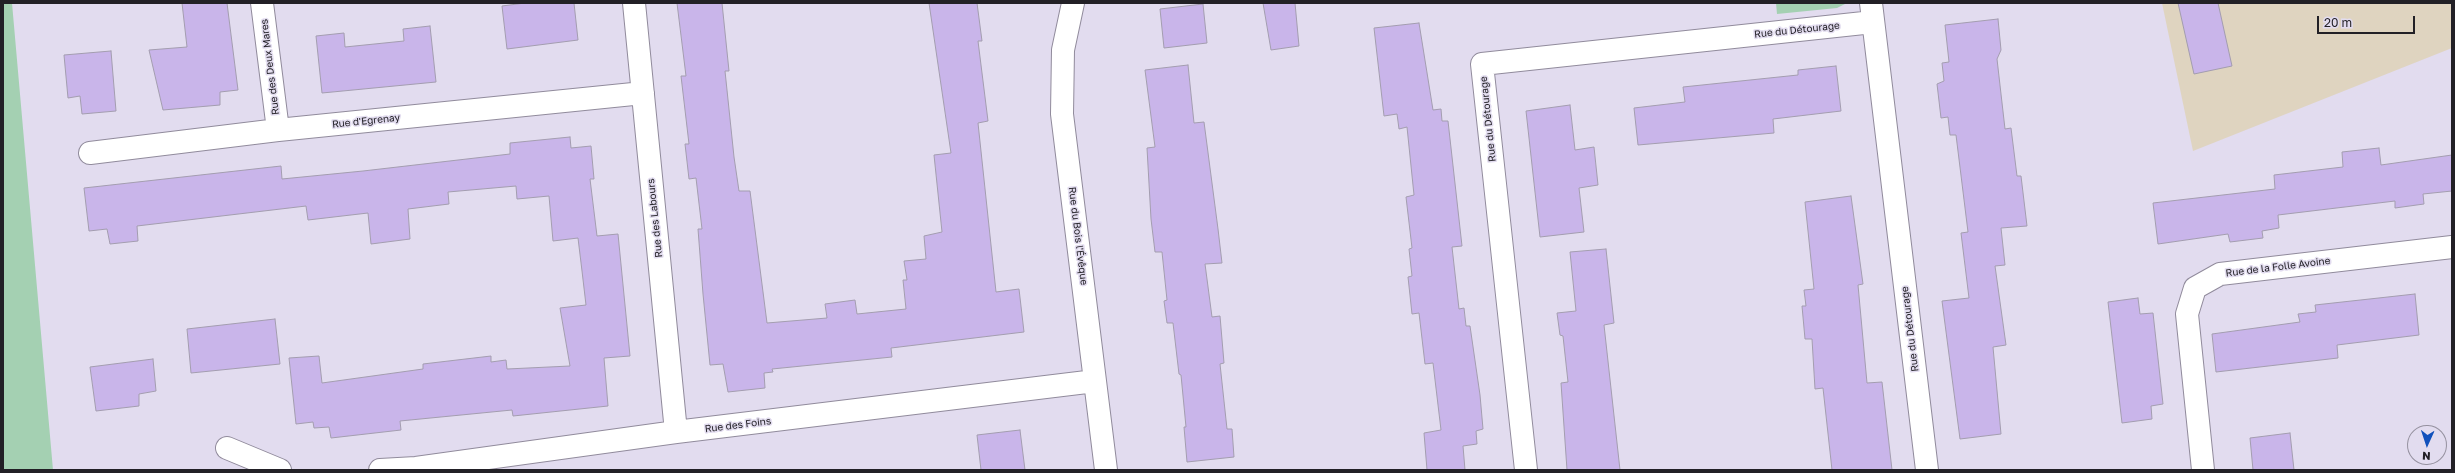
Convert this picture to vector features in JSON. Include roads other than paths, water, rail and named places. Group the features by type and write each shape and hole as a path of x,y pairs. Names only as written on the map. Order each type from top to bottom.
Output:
{"street":[{"name":"Rue des Deux Mares","path":"262,3 278,130"},
{"name":"Rue des Labours","path":"634,3 676,432"},
{"name":"Rue du Bois l'Évêque","path":"1073,3 1063,50 1062,114 1106,470"},
{"name":"Rue du Détourage","path":"1526,470 1482,64 1872,12 1927,470"},
{"name":"Rue d'Egrenay","path":"90,153 278,130 643,93"},
{"name":"Rue de la Folle Avoine","path":"2203,470 2187,314 2195,288 2220,274 2452,246"},
{"name":"Rue des Foins","path":"380,470 416,469 676,432 1095,381"},
{"path":"227,448 280,470"}]}
